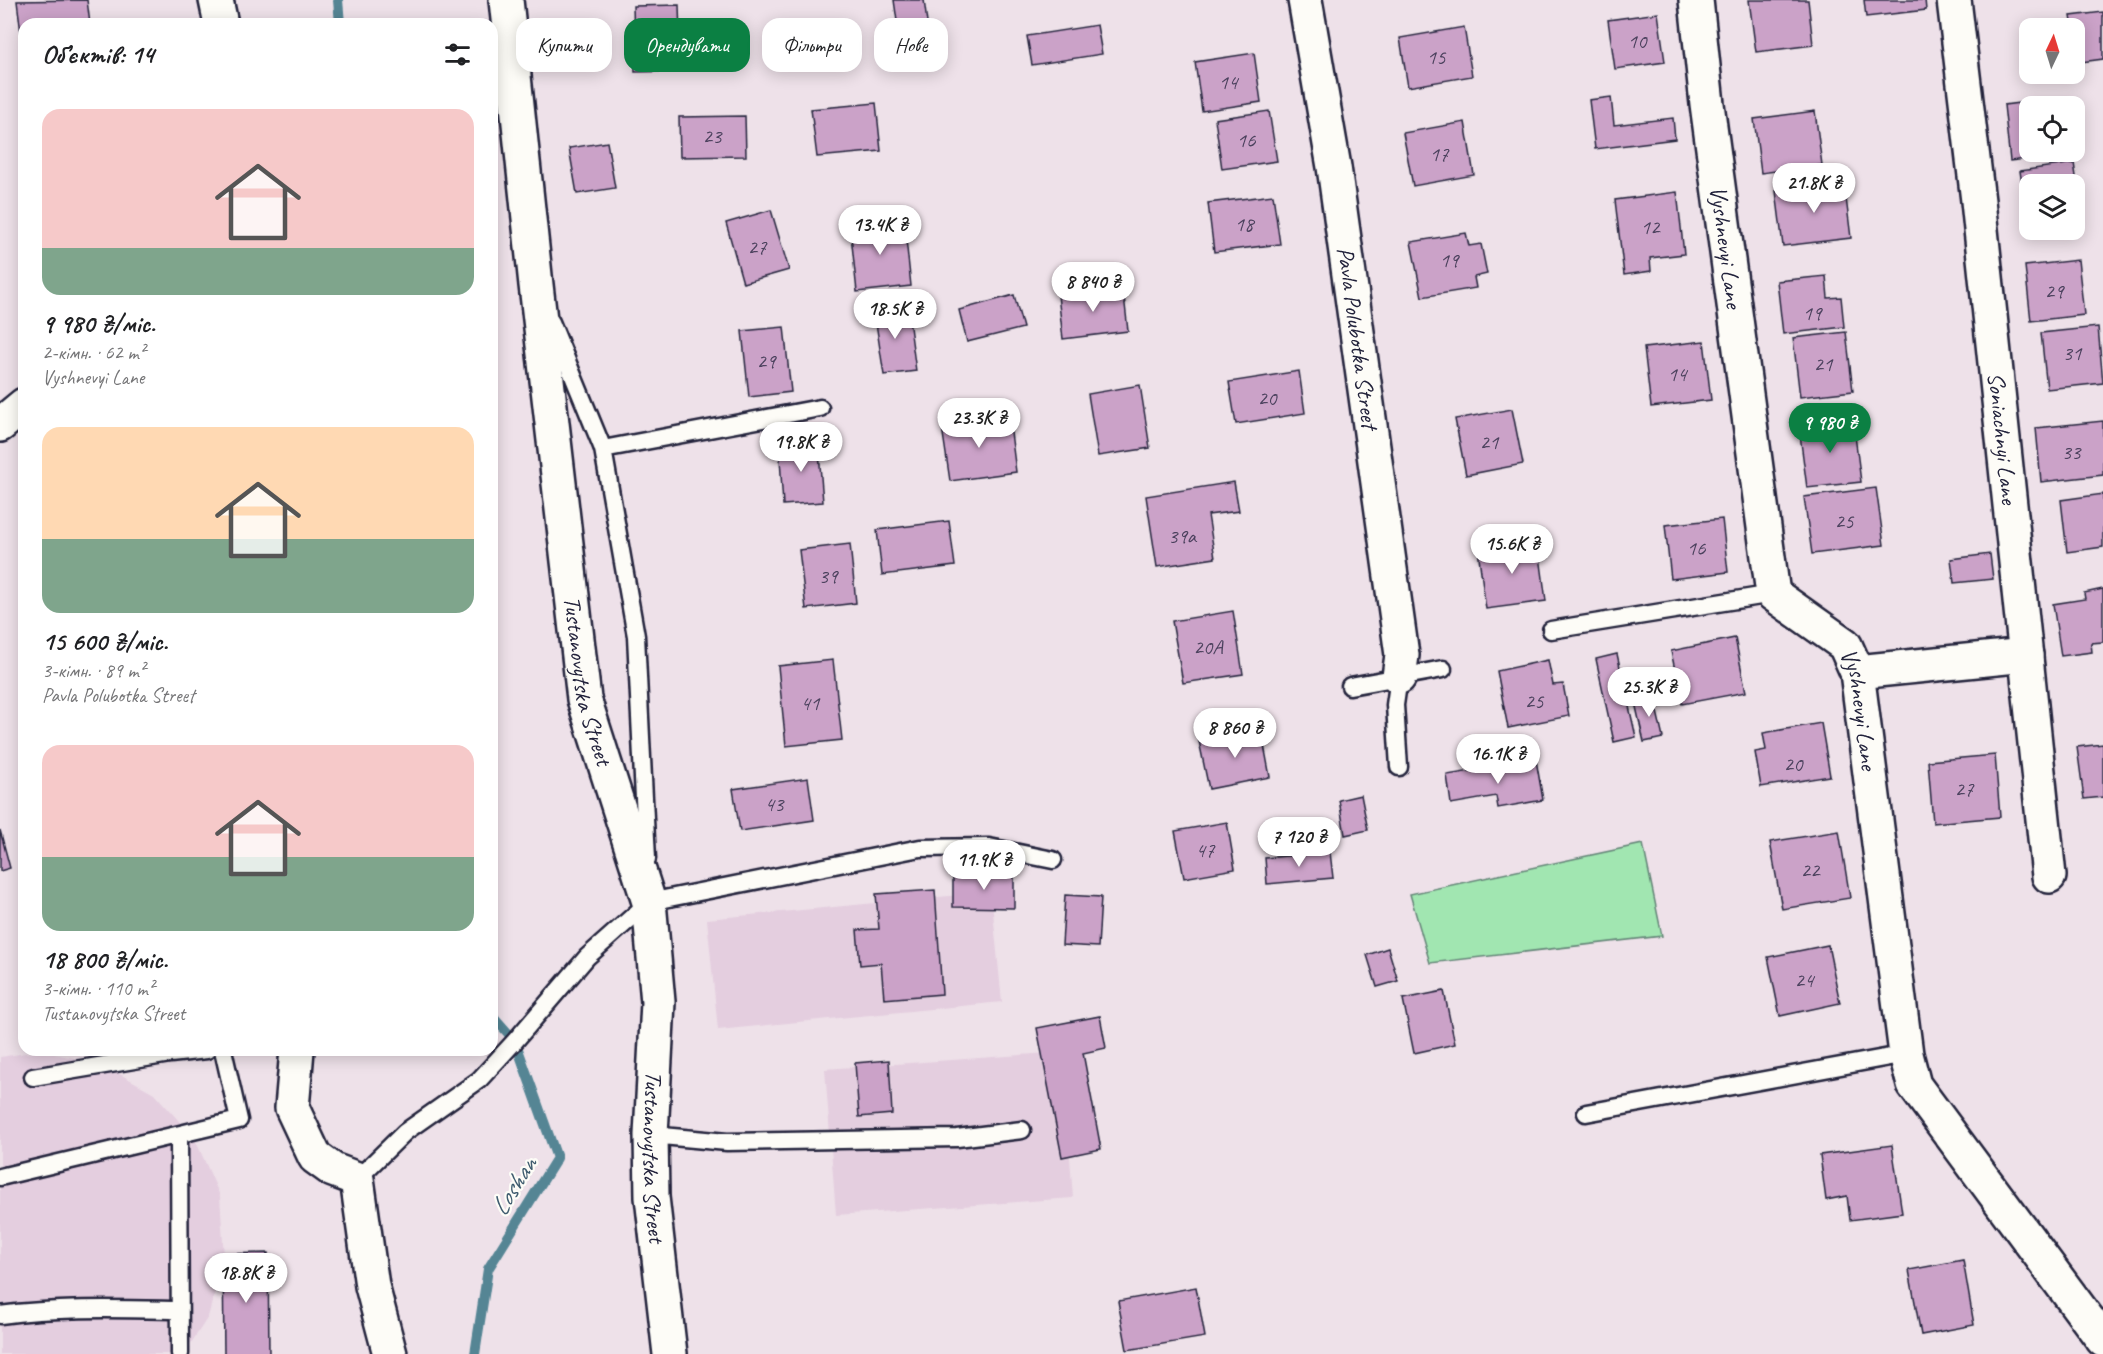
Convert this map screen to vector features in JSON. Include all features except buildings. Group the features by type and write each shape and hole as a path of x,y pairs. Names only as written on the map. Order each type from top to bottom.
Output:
{"street":[{"path":"216,0 220,18"},
{"name":"Tustanovytska Street","path":"506,0 584,699 649,902 658,1002 651,1135 652,1197 670,1354"},
{"name":"Pavla Polubotka Street","path":"1305,0 1334,167 1394,597 1402,655 1399,677"},
{"name":"Vyshnevyi Lane","path":"1696,0 1707,104 1773,594 1845,645 1857,672 1905,1041 1914,1085 2103,1340"},
{"name":"Soniachnyi Lane","path":"1954,0 1978,201 2049,876"},
{"path":"0,425 18,410"},
{"path":"1857,672 2026,655"},
{"path":"296,1056 292,1108 315,1157 333,1170 357,1179 372,1286 390,1354"}],"lane":[{"path":"536,285 603,448 636,636 649,902"},
{"path":"603,448 820,408"},
{"path":"1551,630 1773,594"},
{"path":"1350,686 1443,669"},
{"path":"1399,677 1395,705 1399,767"},
{"path":"357,1179 405,1132 479,1080 587,957 649,902 920,848 988,847 1053,860"},
{"path":"1586,1113 1905,1041"},
{"path":"33,1077 158,1056"},
{"path":"0,1177 239,1120 224,1056"},
{"path":"651,1135 727,1142 957,1138 1022,1130"},
{"path":"179,1135 180,1354"},
{"path":"0,1316 27,1311 84,1308 179,1310"}],"shaded area":[{"path":"991,892 1002,1002 718,1030 707,919"},
{"path":"1062,1052 1073,1198 836,1215 825,1069"},
{"path":"18,1054 64,1056 100,1063 154,1093 195,1139 220,1196 224,1257 208,1317 184,1354 0,1354 0,1057"}],"green space":[{"path":"1643,844 1662,936 1430,963 1410,894"}],"waterway":[{"name":"Loshan","path":"338,0 340,18"},
{"name":"Loshan","path":"475,1354 488,1269 557,1158 515,1041 498,1022"}]}
